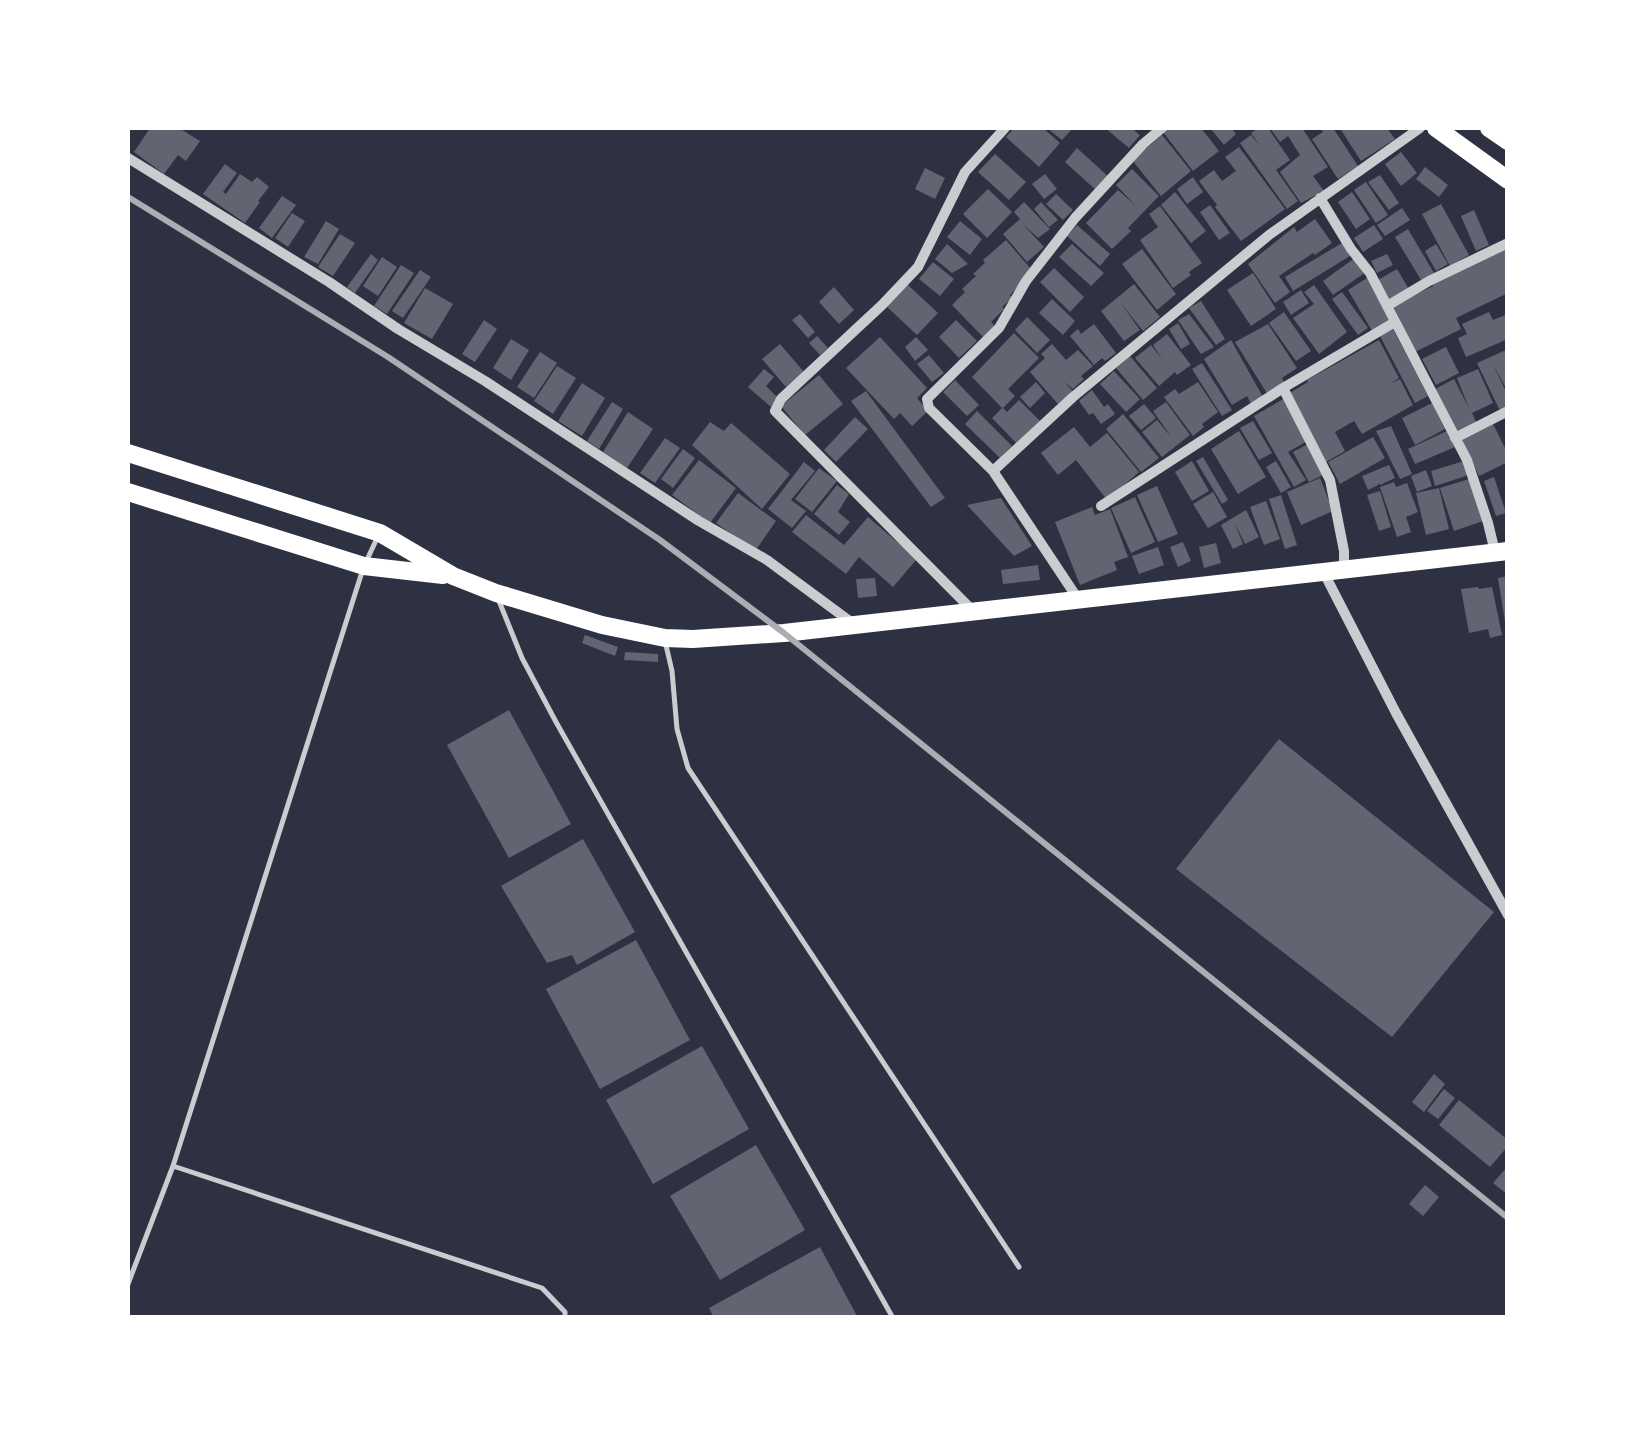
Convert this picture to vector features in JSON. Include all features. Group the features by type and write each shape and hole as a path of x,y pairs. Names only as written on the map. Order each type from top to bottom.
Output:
{"highway":[{"path":"1436,128 1508,180"},
{"path":"1489,128 1508,140"},
{"path":"128,452 380,533 453,576 496,593 602,625 665,638 784,634 1501,552"},
{"path":"128,492 364,566 453,576"}],"street":[{"path":"975,614 775,411 781,398 882,306 918,267 965,172 1004,128"},
{"path":"1079,600 994,472 929,408 927,399 999,328 1026,281 1075,218 1162,128"},
{"path":"994,472 1074,398 1268,236 1420,128"},
{"path":"128,158 485,381 699,521 767,560 855,626"},
{"path":"1320,198 1370,273 1467,460 1501,552"},
{"path":"1387,306 1430,280 1508,243"},
{"path":"1101,506 1283,388 1395,322"},
{"path":"1283,388 1330,480 1344,570"},
{"path":"1455,438 1508,410"},
{"path":"1324,572 1508,915"}],"lane":[{"path":"128,1284 172,1166 364,566 380,533"},
{"path":"496,593 522,658 556,722 892,1318"},
{"path":"665,638 677,728 688,768 1020,1267"},
{"path":"172,1166 542,1288 565,1312 565,1318"}],"building":[{"path":"150,128 179,128 200,141 186,161 178,155 164,174 134,152"},
{"path":"1014,128 1043,128 1060,143 1039,167 1006,137"},
{"path":"1047,128 1073,128 1062,140"},
{"path":"1105,128 1131,128 1140,135 1129,148"},
{"path":"1168,128 1201,128 1219,151 1193,171 1163,132"},
{"path":"1210,128 1231,128 1236,134 1224,145"},
{"path":"1268,128 1290,160 1276,170 1298,201 1287,209 1240,143 1251,135 1261,147 1251,133"},
{"path":"1270,128 1302,128 1328,167 1313,176 1324,191 1301,203 1280,172 1300,155 1288,136 1280,142"},
{"path":"1320,128 1333,128 1358,166 1338,179 1312,139 1323,132"},
{"path":"1387,128 1395,139 1361,161 1341,130"},
{"path":"1162,135 1191,171 1161,196 1132,160"},
{"path":"1239,147 1285,209 1241,241 1199,181 1214,170 1222,181 1236,171 1225,157"},
{"path":"1077,148 1110,178 1098,192 1065,162"},
{"path":"1401,152 1417,173 1401,186 1385,164"},
{"path":"995,154 1026,182 1009,200 978,172"},
{"path":"225,164 237,173 223,192 226,194 240,174 252,182 257,177 269,187 245,223 203,194"},
{"path":"1425,167 1448,185 1439,197 1416,179"},
{"path":"925,168 945,178 935,199 915,189"},
{"path":"1132,169 1159,196 1112,249 1086,223 1118,190 1136,206 1116,185"},
{"path":"1045,174 1057,189 1044,199 1032,184"},
{"path":"1380,175 1399,203 1389,210 1368,182"},
{"path":"1193,177 1203,192 1187,204 1177,189"},
{"path":"1366,182 1388,215 1376,223 1354,190"},
{"path":"988,189 1012,212 987,238 963,214"},
{"path":"1175,192 1206,231 1191,243 1161,205"},
{"path":"1352,192 1370,219 1356,229 1338,202"},
{"path":"1056,194 1073,210 1063,220 1046,204"},
{"path":"282,196 296,205 272,238 259,228"},
{"path":"1024,202 1050,229 1038,238 1022,223 1044,247 1027,262 1003,234 1020,219 1014,212"},
{"path":"1041,202 1058,220 1049,227 1034,209"},
{"path":"1441,204 1469,255 1450,266 1422,214"},
{"path":"1210,205 1230,233 1219,240 1200,212"},
{"path":"1160,206 1202,263 1173,288 1140,240 1158,227 1149,214"},
{"path":"1402,208 1410,220 1385,236 1377,225"},
{"path":"1474,210 1489,245 1476,251 1461,216"},
{"path":"292,213 305,221 288,247 275,238"},
{"path":"1315,219 1332,243 1279,276 1290,292 1275,303 1248,264 1294,227 1297,232"},
{"path":"326,221 339,229 318,264 304,257"},
{"path":"960,221 982,239 970,255 947,237"},
{"path":"1077,225 1110,254 1100,266 1067,236"},
{"path":"1374,225 1383,239 1363,252 1354,238"},
{"path":"1408,229 1434,273 1421,280 1395,237"},
{"path":"340,234 355,243 333,276 318,267"},
{"path":"1006,240 1031,269 991,322 995,326 983,337 952,305 985,263 983,260"},
{"path":"1342,243 1350,256 1293,291 1285,277"},
{"path":"947,244 968,264 952,273 935,259"},
{"path":"1072,244 1104,273 1091,286 1059,257"},
{"path":"1436,244 1448,264 1436,271 1425,251"},
{"path":"1508,244 1508,293 1456,318 1461,329 1415,352 1393,305 1433,286 1431,280"},
{"path":"1142,249 1176,294 1157,310 1122,264"},
{"path":"371,254 378,260 355,293 347,287"},
{"path":"1387,254 1393,265 1377,273 1371,261"},
{"path":"382,257 397,267 378,296 363,286"},
{"path":"1356,257 1366,272 1333,295 1323,281"},
{"path":"933,262 954,279 940,296 919,279"},
{"path":"401,265 414,273 387,314 374,306"},
{"path":"1054,268 1084,297 1070,312 1040,282"},
{"path":"1397,269 1410,291 1389,304 1376,281"},
{"path":"420,270 431,277 403,318 392,311"},
{"path":"1253,273 1276,309 1251,326 1227,290"},
{"path":"1367,278 1392,319 1372,331 1348,290"},
{"path":"906,283 938,313 917,335 885,305"},
{"path":"1134,284 1160,317 1143,331 1120,302 1140,330 1124,341 1101,311"},
{"path":"1314,285 1347,332 1319,354 1293,318 1314,304 1304,292"},
{"path":"834,287 854,310 839,324 819,302"},
{"path":"425,288 453,304 432,339 404,323"},
{"path":"1301,290 1309,303 1291,315 1283,302"},
{"path":"1342,292 1368,328 1358,335 1332,299"},
{"path":"1052,299 1075,321 1063,335 1039,313"},
{"path":"1201,301 1225,339 1216,345 1189,308"},
{"path":"1284,312 1311,351 1296,361 1269,323"},
{"path":"1489,312 1493,320 1508,314 1508,339 1466,357 1458,338 1467,334 1462,324"},
{"path":"800,314 815,332 808,338 792,320"},
{"path":"1189,314 1214,347 1201,354 1178,320"},
{"path":"1027,317 1050,340 1037,353 1015,330"},
{"path":"484,320 497,329 475,362 462,354"},
{"path":"956,320 977,341 959,358 939,337"},
{"path":"1178,323 1190,344 1181,349 1169,329"},
{"path":"1094,324 1116,353 1094,365 1070,336 1078,329 1081,334"},
{"path":"1268,324 1297,368 1282,378 1285,384 1268,395 1235,342"},
{"path":"1392,327 1428,396 1415,403 1379,334"},
{"path":"1014,333 1039,358 1008,389 1015,396 1003,408 1007,412 1019,400 1043,424 1018,445 992,418 1002,408 972,377"},
{"path":"1167,334 1191,365 1159,386 1135,358 1151,345 1162,359 1153,345"},
{"path":"817,336 828,348 820,355 809,343"},
{"path":"880,337 927,388 917,398 928,411 912,426 900,413 894,419 846,368"},
{"path":"916,337 928,350 915,361 905,347"},
{"path":"511,339 529,350 511,380 493,368"},
{"path":"1231,340 1263,397 1251,404 1247,396 1232,405 1204,359"},
{"path":"1379,340 1399,378 1390,384 1400,379 1413,405 1362,434 1354,421 1335,432 1345,451 1326,462 1288,394"},
{"path":"780,344 804,372 786,387 762,359"},
{"path":"1052,344 1066,360 1078,350 1093,366 1073,389 1064,382 1073,391 1058,404 1030,372 1045,358 1041,354"},
{"path":"1446,347 1459,373 1436,385 1422,359"},
{"path":"1508,349 1508,392 1493,364 1508,396 1508,408 1500,411 1477,363"},
{"path":"540,352 557,363 534,398 517,387"},
{"path":"929,355 944,373 932,382 917,364"},
{"path":"1130,356 1157,388 1143,400 1116,368"},
{"path":"1202,363 1232,410 1222,416 1192,369"},
{"path":"557,366 576,378 553,414 534,401"},
{"path":"764,369 774,377 766,386 778,398 771,407 748,387"},
{"path":"1478,369 1493,403 1472,413 1477,424 1457,434 1435,389 1454,379 1469,408 1457,378"},
{"path":"1114,371 1140,399 1126,412 1100,384"},
{"path":"819,375 843,404 805,435 781,406"},
{"path":"955,380 979,405 967,416 943,392"},
{"path":"1036,382 1045,393 1030,408 1020,397"},
{"path":"1198,382 1218,412 1193,436 1164,397 1175,389 1179,394"},
{"path":"582,383 605,398 582,436 558,421"},
{"path":"1092,390 1104,407 1108,404 1115,414 1101,424 1079,401"},
{"path":"866,391 945,498 931,507 851,401"},
{"path":"1285,398 1309,440 1288,452 1306,480 1294,487 1254,416"},
{"path":"612,402 623,409 599,449 587,441"},
{"path":"1166,402 1190,435 1162,457 1142,432 1157,420 1172,438 1153,411"},
{"path":"1432,403 1445,429 1415,445 1402,418"},
{"path":"1144,404 1156,418 1141,430 1129,416"},
{"path":"977,411 1012,446 1000,458 965,424"},
{"path":"628,412 653,429 627,468 603,452"},
{"path":"1123,414 1159,458 1141,472 1106,429"},
{"path":"855,417 868,429 836,462 824,450"},
{"path":"1253,421 1272,453 1259,460 1240,428"},
{"path":"710,422 724,431 731,423 790,474 762,509 692,445"},
{"path":"1493,424 1508,462 1479,476 1462,439"},
{"path":"1391,426 1412,474 1400,479 1376,431"},
{"path":"1074,427 1090,447 1107,433 1139,472 1107,500 1076,460 1058,475 1041,453"},
{"path":"1239,431 1266,477 1238,494 1211,449"},
{"path":"1447,431 1455,447 1415,464 1408,449"},
{"path":"1373,437 1385,458 1340,484 1328,462"},
{"path":"665,438 680,448 655,483 640,473"},
{"path":"1308,444 1325,474 1309,482 1293,452"},
{"path":"683,449 695,458 673,488 661,479"},
{"path":"1203,457 1228,500 1222,504 1196,461"},
{"path":"699,460 736,488 710,523 672,495"},
{"path":"1192,461 1209,491 1192,501 1175,472"},
{"path":"1276,461 1291,487 1281,493 1266,467"},
{"path":"1464,461 1469,475 1435,486 1431,471"},
{"path":"804,462 815,471 791,500 806,511 792,528 768,509"},
{"path":"1389,465 1395,478 1368,490 1362,476"},
{"path":"819,468 837,481 812,512 795,499"},
{"path":"1426,470 1432,486 1417,492 1411,476"},
{"path":"1494,477 1506,513 1496,516 1484,481"},
{"path":"1320,478 1333,511 1301,525 1287,492"},
{"path":"1469,479 1483,521 1454,531 1440,488"},
{"path":"1394,482 1396,487 1407,483 1418,512 1406,517 1411,532 1397,537 1380,487"},
{"path":"837,485 849,494 838,512 850,522 839,535 814,514"},
{"path":"1157,486 1178,534 1158,542 1137,495"},
{"path":"1439,488 1449,529 1426,535 1416,493"},
{"path":"1380,491 1391,527 1379,531 1367,495"},
{"path":"1213,492 1227,517 1208,528 1193,504"},
{"path":"738,493 776,521 755,551 716,523"},
{"path":"1281,495 1297,545 1285,549 1269,499"},
{"path":"1135,497 1155,542 1131,553 1111,508"},
{"path":"1001,498 1032,546 1014,556 967,505"},
{"path":"1266,501 1280,539 1264,545 1250,507"},
{"path":"1092,507 1095,515 1110,509 1128,557 1114,562 1117,570 1080,585 1055,522"},
{"path":"1246,510 1259,537 1245,544 1235,524 1243,544 1233,549 1221,525"},
{"path":"806,515 844,545 868,517 917,559 893,587 859,557 846,574 792,532"},
{"path":"1183,542 1191,561 1178,567 1170,547"},
{"path":"1216,543 1221,563 1204,568 1199,547"},
{"path":"1158,547 1164,565 1139,574 1132,556"},
{"path":"1038,565 1040,580 1003,584 1001,570"},
{"path":"1508,576 1508,622 1505,622 1498,578"},
{"path":"875,578 877,596 858,598 856,579"},
{"path":"1492,587 1502,635 1490,638 1488,629 1469,633 1461,589"},
{"path":"585,635 618,647 615,656 582,643"},
{"path":"625,652 658,654 658,662 624,660"},
{"path":"509,710 571,824 509,858 447,745"},
{"path":"1279,739 1494,912 1392,1037 1176,869"},
{"path":"583,839 635,932 577,965 572,955 547,963 501,886"},
{"path":"636,940 690,1040 600,1089 546,989"},
{"path":"702,1046 749,1129 653,1184 606,1100"},
{"path":"1434,1074 1445,1084 1424,1112 1412,1102"},
{"path":"1444,1089 1455,1098 1438,1119 1427,1111"},
{"path":"1459,1100 1508,1140 1508,1146 1490,1167 1439,1125"},
{"path":"756,1145 805,1230 720,1280 670,1196"},
{"path":"1508,1166 1508,1195 1493,1183"},
{"path":"1425,1185 1439,1197 1423,1216 1409,1204"},
{"path":"820,1247 858,1318 714,1318 709,1308"}],"railway":[{"path":"128,197 388,357 660,540 784,633 1508,1218"}]}
